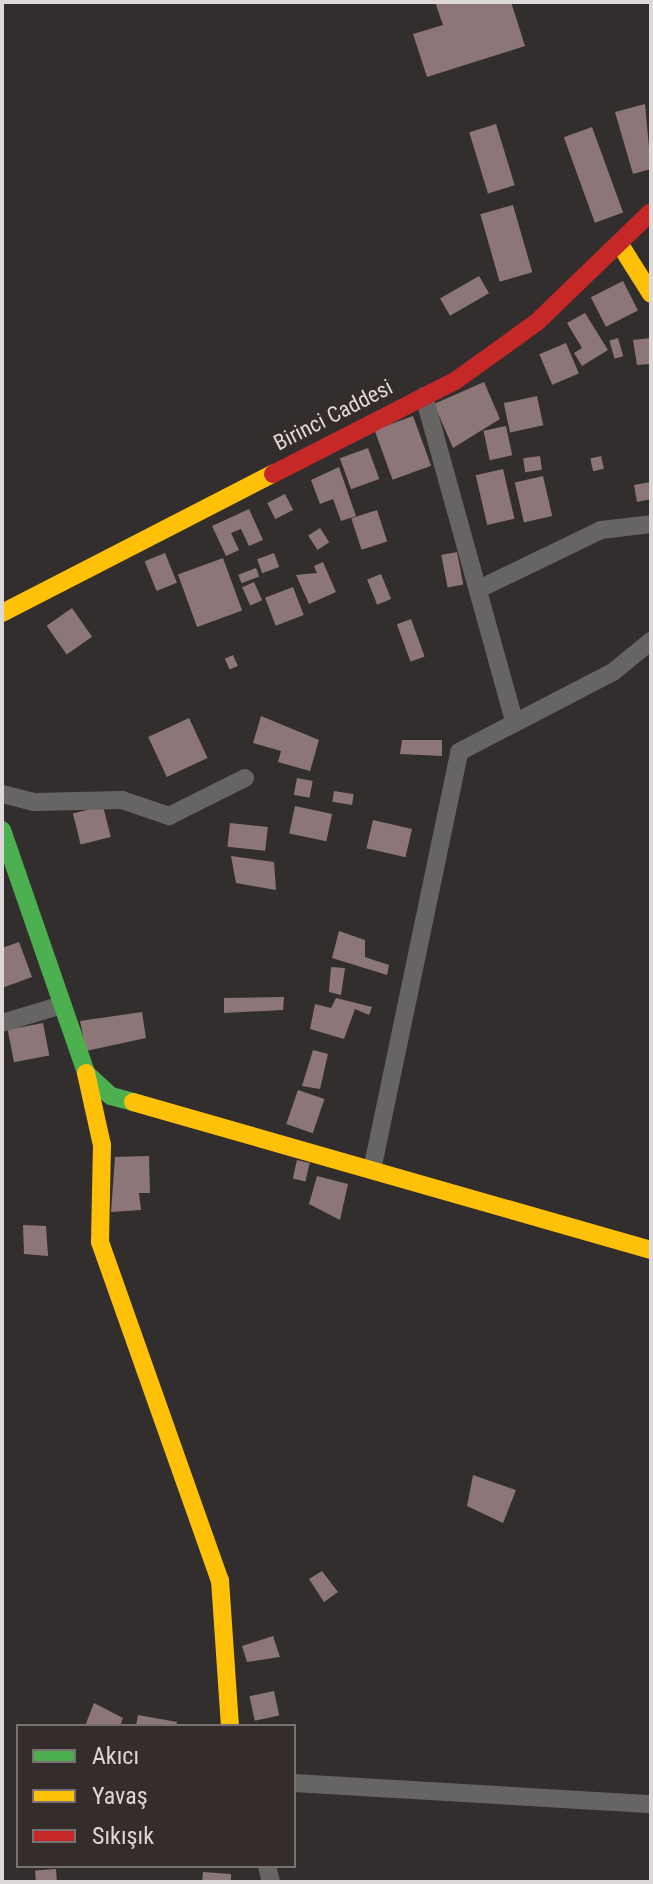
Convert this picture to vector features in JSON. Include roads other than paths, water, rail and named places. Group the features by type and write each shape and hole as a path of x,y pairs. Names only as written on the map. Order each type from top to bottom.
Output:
{"street":[{"name":"Birinci Caddesi","path":"2,613 424,396 537,322 651,212"},
{"path":"619,243 651,294"},
{"path":"424,396 481,588 514,721"},
{"path":"481,588 601,530 651,524"},
{"path":"372,1170 459,752 613,672 651,641"},
{"path":"2,794 34,802 122,800 169,816 245,778"},
{"path":"2,830 86,1073 102,1145 100,1242 127,1334 171,1428 220,1580 230,1724"},
{"path":"2,1023 62,1005"},
{"path":"86,1073 111,1096 651,1250"},
{"path":"296,1783 651,1804"}]}
